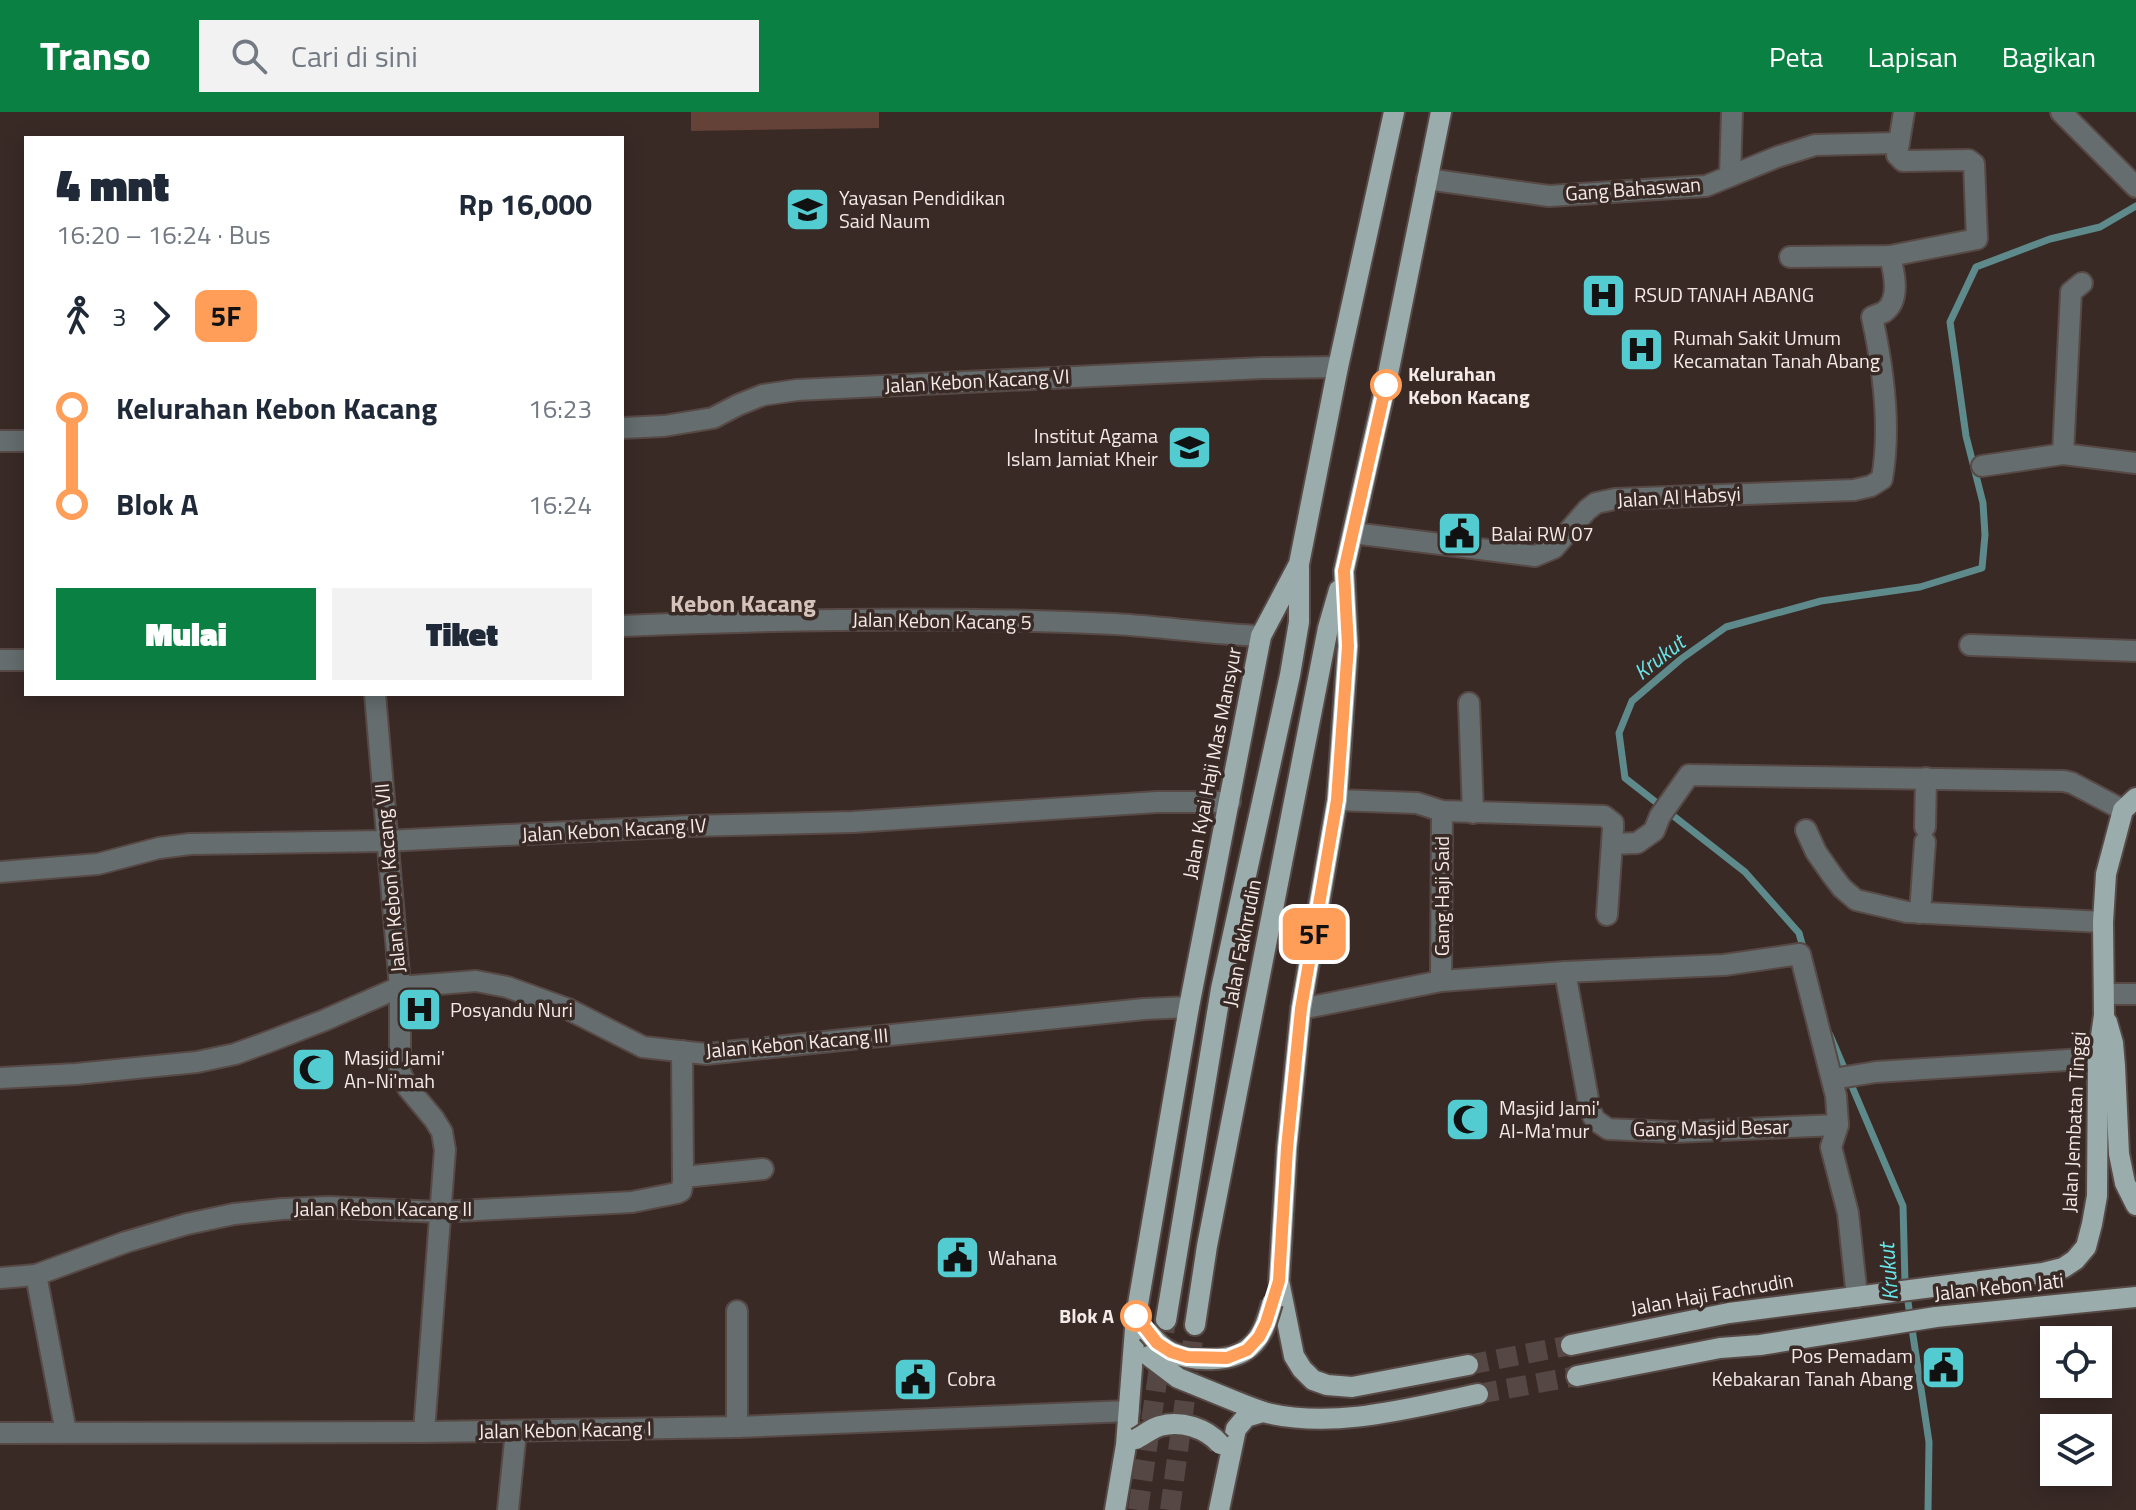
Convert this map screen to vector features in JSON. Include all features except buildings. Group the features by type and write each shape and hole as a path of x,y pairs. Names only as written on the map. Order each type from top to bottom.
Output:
{"main road":[{"name":"Jalan Kyai Haji Mas Mansyur","path":"1142,1336 1189,1007 1261,636 1299,564 1394,112"},
{"path":"1142,1336 1187,1357 1227,1358 1247,1350 1259,1337 1279,1281 1287,1148 1301,1009 1337,800 1348,646 1344,571 1386,384 1441,112"},
{"name":"Jalan Fakhrudin","path":"1166,1320 1221,989 1290,675 1299,622 1299,564"},
{"name":"Jalan Fakhrudin","path":"1195,1325 1207,1246 1328,628 1344,571"},
{"name":"Jalan Jembatan Tinggi","path":"2063,1268 2086,1247 2097,1196 2098,1058 2104,1004 2106,874 2129,804"},
{"name":"Jalan Jembatan Tinggi","path":"2104,1004 2113,1043 2119,1154 2125,1183 2136,1205"},
{"name":"Jalan Kebon Jati","path":"1860,1296 2013,1278 2063,1268"},
{"path":"1279,1281 1294,1356 1313,1380 1327,1385 1352,1387 1468,1365"},
{"name":"Jalan Haji Fachrudin","path":"1571,1345 1729,1313 1860,1296"},
{"name":"Jalan Kebon Jati","path":"1577,1376 1720,1348 1760,1345 1936,1317 2136,1297"},
{"path":"1142,1336 1178,1378 1263,1412 1306,1418 1339,1418 1478,1394"},
{"path":"1115,1510 1131,1442 1129,1411 1142,1336"},
{"path":"1219,1510 1225,1450 1246,1417 1263,1412"},
{"path":"1131,1442 1157,1426 1176,1424 1213,1435 1225,1450"}],"street":[{"path":"1730,176 1732,112"},
{"path":"1790,257 1890,256 1974,241 1979,236 1972,162 1903,161 1897,155 1904,112"},
{"path":"2061,112 2133,184"},
{"name":"Gang Bahaswan","path":"1427,179 1549,196 1706,186 1815,145 1898,143"},
{"name":"Jalan Al Habsyi","path":"1353,533 1535,556 1554,548 1596,503 1615,499 1854,490 1871,486 1882,479 1885,460 1883,376 1872,317 1886,311 1893,298 1895,279 1890,256"},
{"path":"2063,454 2071,292 2082,283"},
{"name":"Jalan Kebon Kacang VI","path":"624,428 664,426 713,418 763,395 797,390 1338,367"},
{"path":"0,441 24,441"},
{"path":"1982,466 2063,454 2136,463"},
{"name":"Jalan Kebon Kacang 5","path":"624,626 905,619 1116,624 1261,636"},
{"path":"1970,645 2136,651"},
{"path":"0,660 24,660"},
{"name":"Jalan Kebon Kacang VII","path":"375,696 400,987 400,1072 408,1088 442,1132 445,1150 424,1432"},
{"name":"Gang Haji Said","path":"1469,703 1473,813"},
{"path":"1607,915 1612,844 1637,843 1654,831 1660,816 1689,775 2064,781 2129,804"},
{"path":"1920,913 1926,778"},
{"name":"Gang Haji Said","path":"1337,800 1417,803 1442,811 1473,813 1604,816 1613,823 1612,844"},
{"name":"Jalan Kebon Kacang IV","path":"0,872 98,864 159,848 190,844 386,841 688,826 853,822 1157,802 1230,802"},
{"name":"Gang Haji Said","path":"1441,981 1442,811"},
{"path":"1806,830 1832,875 1856,900 1907,912 2103,922"},
{"path":"1301,1009 1441,981 1724,965 1800,954 1842,1077 1836,1096 1838,1125 1831,1147 1848,1213 1860,1296"},
{"name":"Gang Masjid Besar","path":"1565,972 1590,1110 1601,1126 1608,1129 1674,1132 1838,1125"},
{"name":"Jalan Kebon Kacang III","path":"0,1078 144,1069 197,1062 235,1054 400,987 476,981 507,987 568,1009 643,1047 706,1054 1189,1007"},
{"path":"2104,1004 2136,994"},
{"path":"682,1051 683,1178"},
{"path":"1842,1077 1876,1072 2098,1058"},
{"name":"Jalan Kebon Kacang II","path":"0,1278 36,1275 126,1242 234,1214 329,1207 440,1212 632,1202 677,1193 681,1191 683,1178 763,1169"},
{"path":"36,1275 66,1432"},
{"path":"737,1311 737,1427"},
{"name":"Jalan Kebon Kacang I","path":"0,1433 424,1432 737,1427 1129,1411"},
{"path":"508,1510 516,1431"}],"shaded area":[{"path":"691,112 879,112 879,128 691,131"}],"waterway":[{"name":"Krukut","path":"1804,951 1799,933 1745,872 1625,778 1619,733 1632,701 1681,659 1726,627 1821,601 1920,587 1982,568 1985,535 1983,503 1966,436 1950,322 1976,267 2050,239 2100,227 2136,206"},
{"name":"Krukut","path":"1830,1035 1903,1206 1905,1282 1929,1442 1928,1510"}],"tunnel":[{"path":"1138,1510 1166,1320"},
{"path":"1170,1510 1195,1325"},
{"path":"1468,1365 1571,1345"},
{"path":"1478,1394 1577,1376"}],"bus line":[{"name":"5F","path":"1136,1316 1157,1343 1171,1352 1187,1357 1227,1358 1247,1350 1259,1337 1279,1281 1287,1148 1301,1009 1337,800 1348,646 1344,571 1386,385"}],"place":[{"name":"Yayasan Pendidikan Said Naum","path":"808,209"},
{"name":"RSUD TANAH ABANG","path":"1603,295"},
{"name":"Rumah Sakit Umum Kecamatan Tanah Abang","path":"1642,350"},
{"name":"Kelurahan Kebon Kacang","path":"1386,385"},
{"name":"Institut Agama Islam Jamiat Kheir","path":"1189,448"},
{"name":"Balai RW 07","path":"1460,534"},
{"name":"Posyandu Nuri","path":"419,1010"},
{"name":"Masjid Jami' An-Ni'mah","path":"313,1070"},
{"name":"Masjid Jami' Al-Ma'mur","path":"1468,1120"},
{"name":"Wahana","path":"957,1258"},
{"name":"Blok A","path":"1136,1316"},
{"name":"Pos Pemadam Kebakaran Tanah Abang","path":"1944,1368"},
{"name":"Cobra","path":"916,1379"}],"district":[{"name":"Kebon Kacang","path":"743,604"}]}
